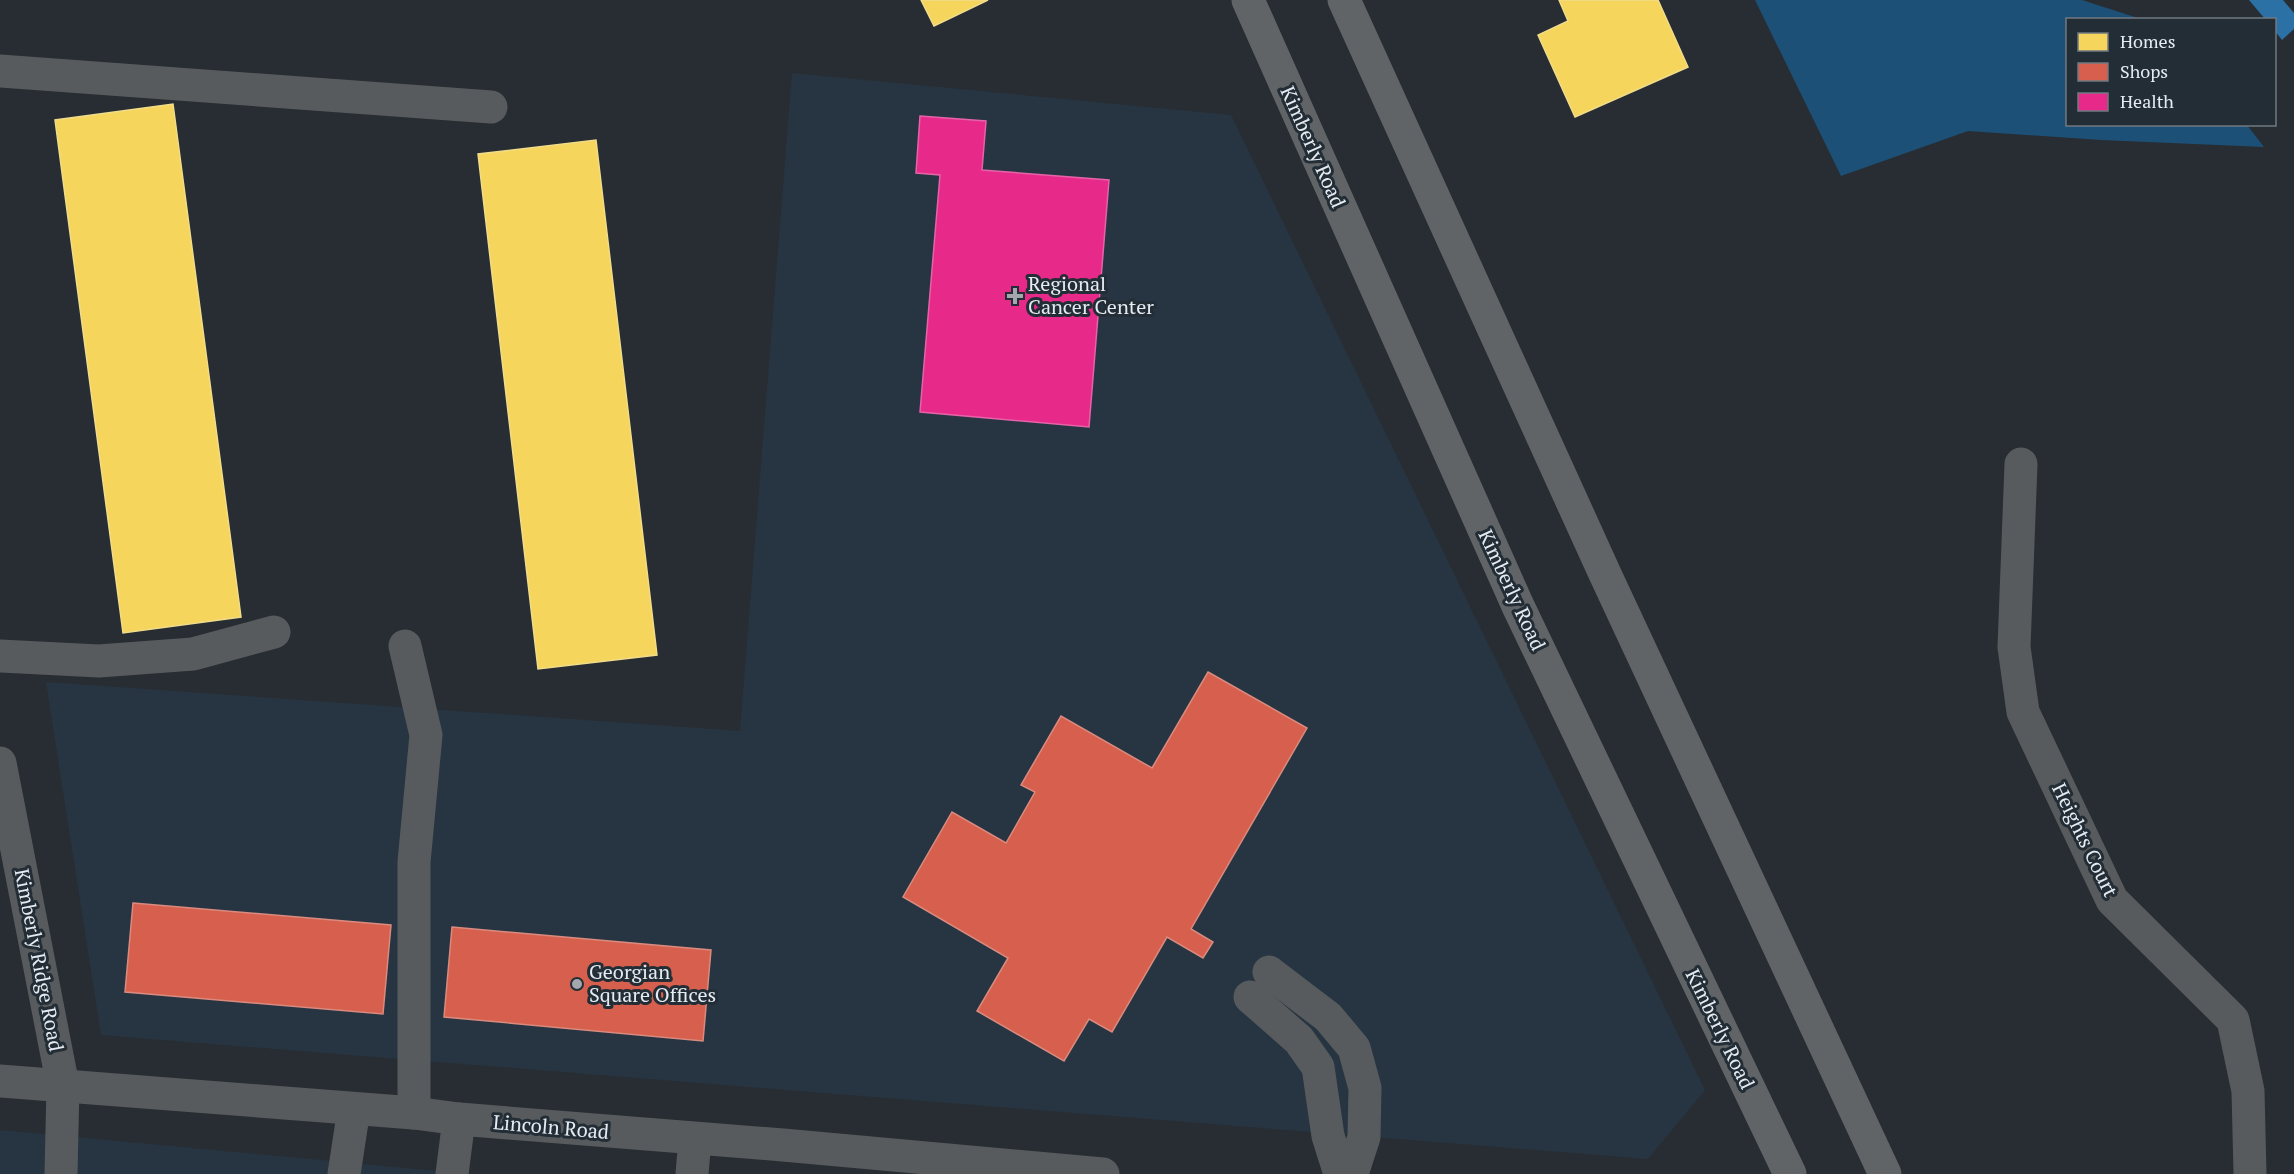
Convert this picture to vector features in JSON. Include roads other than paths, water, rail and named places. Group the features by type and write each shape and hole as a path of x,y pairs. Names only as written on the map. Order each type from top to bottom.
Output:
{"main road":[{"name":"Kimberly Road","path":"1248,0 1518,606 1790,1174"},
{"path":"1344,0 1605,574 1885,1174"}],"street":[{"path":"0,70 491,108"},
{"name":"Heights Court","path":"2021,464 2014,647 2023,712 2112,900 2233,1020 2248,1091 2250,1174"},
{"path":"0,656 99,661 193,654 274,632"},
{"path":"405,646 426,735 414,862 414,1113"},
{"name":"Kimberly Ridge Road","path":"0,763 63,1086 61,1174"},
{"path":"1340,1174 1328,1136 1318,1067 1260,984 1328,1017 1354,1048 1365,1088 1364,1137 1352,1174"},
{"name":"Lincoln Road","path":"0,1081 414,1113 459,1119 1083,1173"},
{"path":"344,1174 354,1109"},
{"path":"452,1174 459,1119"},
{"path":"692,1174 695,1139"}],"place":[{"name":"Regional Cancer Center","path":"1015,296"},
{"name":"Georgian Square Offices","path":"577,984"}]}
